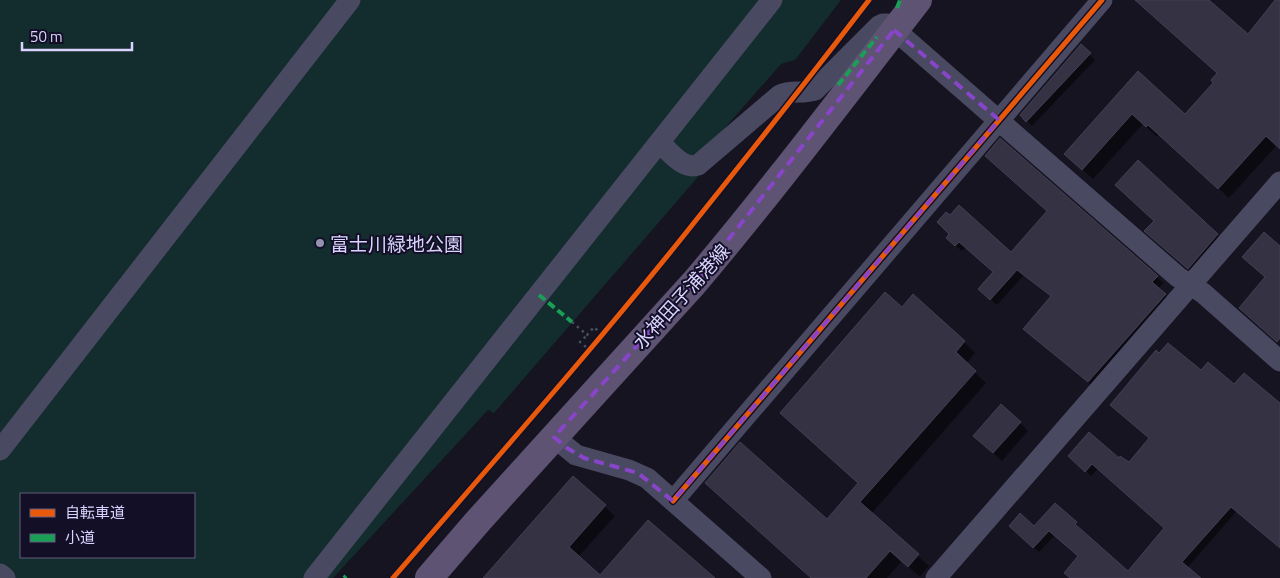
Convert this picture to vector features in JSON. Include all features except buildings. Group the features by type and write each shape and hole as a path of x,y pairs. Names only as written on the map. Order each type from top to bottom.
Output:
{"main road":[{"name":"水神田子浦港線","path":"429,578 452,550 717,256 757,208 918,0"}],"street":[{"path":"0,450 350,0"},
{"path":"314,578 772,0"},
{"path":"673,501 1102,0"},
{"path":"660,143 684,165 691,167 698,165 780,95 815,90 879,26 888,24 1178,277 1203,293 1280,361"},
{"path":"936,578 1280,182"},
{"path":"554,437 576,455 638,473 646,478 761,578"},
{"path":"0,574 5,578"}],"path":[{"path":"572,322 587,335"},
{"path":"586,346 580,342 594,327 598,331"},
{"path":"583,357 595,342"}],"highlighted area":[{"path":"894,30 999,120 673,501 638,473 584,458 567,448 554,437 694,283"}],"green space":[{"name":"富士川緑地公園","path":"0,0 841,0 795,60 781,64 702,154 710,163 494,413 488,410 333,578 0,578"}],"marked path":[{"path":"897,8 900,0"},
{"path":"838,85 877,37"},
{"path":"539,295 572,322"}],"cycle path":[{"path":"393,578 617,317 869,0"},
{"path":"673,501 1102,0"}],"place":[{"name":"富士川緑地公園","path":"320,243"}]}
